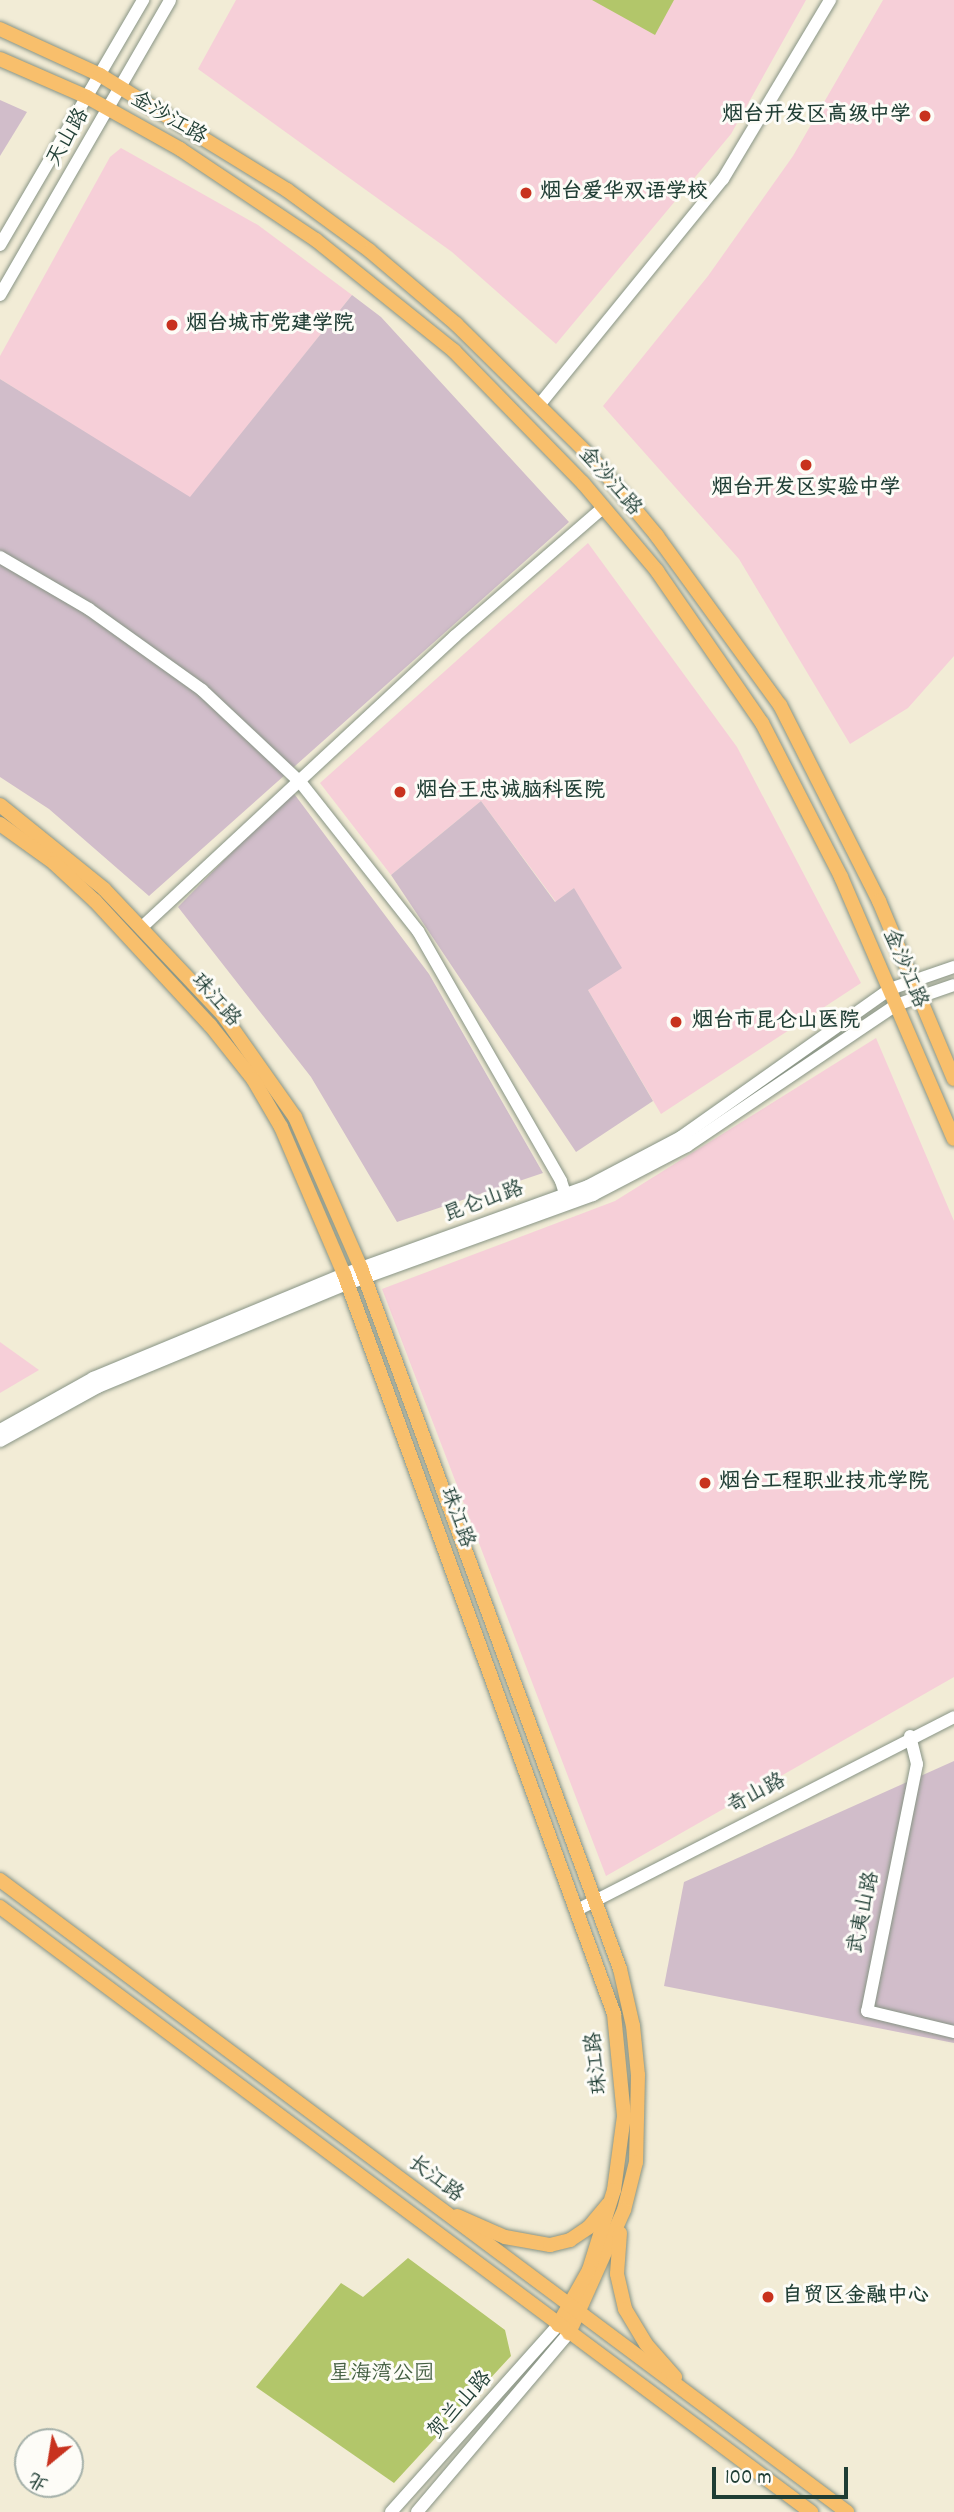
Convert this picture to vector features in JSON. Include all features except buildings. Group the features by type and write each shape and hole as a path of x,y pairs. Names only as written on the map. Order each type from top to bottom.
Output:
{"main road":[{"name":"金沙江路","path":"0,29 100,75 234,153 370,251 540,404 657,536 780,705 915,978 954,1079"},
{"name":"金沙江路","path":"0,59 109,109 241,189 366,279 453,351 521,415 604,507 709,642 762,723 804,799 954,1139"},
{"path":"0,805 64,852 142,927 223,1015 265,1070 300,1129 362,1273 620,1969 638,2076 636,2162 624,2210 617,2274 625,2309 646,2344 690,2394"},
{"name":"珠江路","path":"0,824 54,863 95,901 210,1025 253,1079 281,1127 345,1279 579,1909 614,2014 622,2065 624,2116 614,2190 607,2223 575,2312 564,2329"},
{"name":"长江路","path":"0,1880 575,2312 847,2512"},
{"name":"长江路","path":"0,1907 811,2512"},
{"path":"434,2206 505,2237 550,2245 570,2240 589,2227 614,2190"},
{"path":"575,2312 624,2210"}],"street":[{"name":"天山路","path":"0,245 143,0"},
{"name":"天山路","path":"0,295 170,0"},
{"path":"540,404 723,179 830,0"},
{"path":"142,927 216,854 301,783 455,636 604,507"},
{"path":"0,557 89,609 202,690 301,783 418,931 561,1181 568,1204"},
{"name":"昆仑山路","path":"362,1273 612,1174 681,1137 890,989 915,978 954,967"},
{"name":"昆仑山路","path":"0,1430 93,1378 345,1279 568,1204 687,1146 896,1005 954,985"},
{"name":"昆仑山路","path":"0,1441 98,1387 345,1279"},
{"name":"奇山路","path":"579,1909 910,1736 954,1717"},
{"name":"武夷山路","path":"910,1736 917,1764 867,2011 954,2032"},
{"name":"贺兰山路","path":"424,2510 564,2329"},
{"name":"贺兰山路","path":"391,2512 564,2329"}],"shaded area":[{"name":"烟台爱华双语学校","path":"236,0 806,0 731,134 556,344 452,252 198,69"},
{"name":"烟台开发区实验中学","path":"883,0 954,0 954,656 908,708 850,744 739,559 603,406 708,276 793,156"},
{"path":"0,100 27,112 0,156"},
{"name":"烟台城市党建学院","path":"121,148 258,225 352,295 190,498 0,379 0,356 110,157"},
{"path":"352,295 381,317 569,522 149,896 49,809 0,777 0,379 190,497"},
{"path":"588,543 737,747 861,983 661,1114 588,990 574,888 556,902 481,801 391,875 320,783"},
{"path":"292,791 429,974 543,1173 397,1222 311,1077 178,907"},
{"path":"481,801 555,902 574,888 622,968 588,990 653,1101 576,1152 391,875"},
{"name":"烟台工程职业技术学院","path":"876,1038 954,1221 954,1677 606,1876 382,1289 615,1201"},
{"path":"0,1342 39,1370 0,1393"},
{"path":"954,1761 954,2043 664,1986 684,1882"}],"green space":[{"path":"592,0 674,0 655,35"},
{"name":"星海湾公园","path":"408,2258 505,2330 511,2356 394,2483 256,2387 341,2283 363,2297"}],"place":[{"name":"烟台开发区高级中学","path":"925,116"},
{"name":"烟台爱华双语学校","path":"526,193"},
{"name":"烟台城市党建学院","path":"172,325"},
{"name":"烟台开发区实验中学","path":"806,465"},
{"name":"烟台王忠诚脑科医院","path":"400,792"},
{"name":"烟台市昆仑山医院","path":"676,1022"},
{"name":"烟台工程职业技术学院","path":"705,1483"},
{"name":"自贸区金融中心","path":"768,2297"}]}
